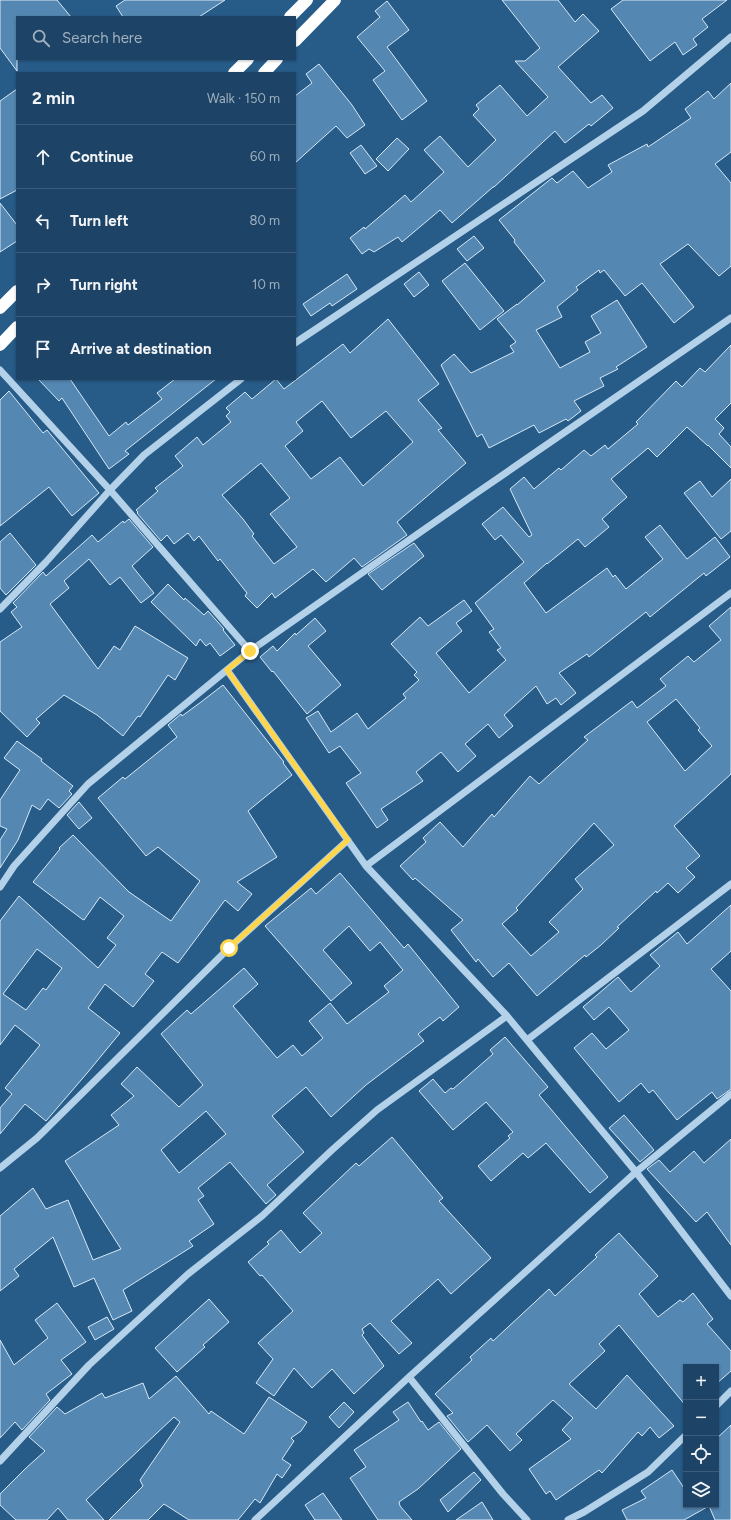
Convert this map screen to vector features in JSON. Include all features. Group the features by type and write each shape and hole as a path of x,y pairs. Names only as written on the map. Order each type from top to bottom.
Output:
{"highway":[{"path":"291,16 307,0"},
{"path":"296,40 335,0"},
{"path":"235,72 247,60"},
{"path":"265,72 276,60"},
{"path":"0,308 16,292"},
{"path":"0,344 16,328"}],"street":[{"path":"296,342 643,111 731,37"},
{"path":"0,887 14,866 88,784 250,651 468,498 731,318"},
{"path":"0,370 110,490 250,651"},
{"path":"0,609 46,562 110,490 144,455 240,380"},
{"path":"366,866 731,593"},
{"path":"227,670 366,866 507,1016 636,1172 731,1296"},
{"path":"0,1168 36,1138 229,948 348,840"},
{"path":"527,1040 731,884"},
{"path":"0,1460 89,1365 188,1274 262,1216 377,1110 507,1016"},
{"path":"255,1520 409,1377 636,1172 731,1094"},
{"path":"409,1377 503,1494 527,1520"},
{"path":"719,1403 731,1391"},
{"path":"568,1520 584,1512 648,1472 685,1436"}],"building":[{"path":"0,0 57,0 70,16 16,16 17,71 0,48"},
{"path":"125,0 225,0 201,16 122,16 116,6"},
{"path":"502,0 558,0 575,22 583,14 599,31 558,67 591,103 602,95 613,108 591,126 589,124 565,143 555,131 452,223 440,210 402,242 398,237 374,252 369,249 362,254 350,238 364,227 365,229 405,195 411,202 444,172 424,150 440,136 468,167 496,140 473,115 479,109 476,105 500,85 527,116 548,97 515,61 525,61 540,48"},
{"path":"623,0 727,0 702,19 708,27 693,39 697,45 683,55 675,42 650,61 611,9"},
{"path":"387,1 409,30 387,47 427,101 402,120 373,80 385,71 357,37 380,17 375,11"},
{"path":"319,64 352,105 365,125 347,138 336,126 296,162 296,95 312,83 306,74"},
{"path":"731,83 731,152 715,164 731,183 731,266 719,276 688,244 660,264 694,307 674,323 642,283 625,296 604,270 600,273 599,270 576,287 578,290 557,307 562,317 536,330 560,368 590,352 585,342 601,333 591,316 617,300 647,347 616,367 618,369 600,378 604,386 574,401 581,411 568,421 566,419 539,433 534,425 489,448 482,434 477,437 441,365 454,354 471,373 514,352 510,346 516,342 497,319 517,305 545,281 514,242 515,240 499,220 552,178 557,183 573,171 588,188 612,172 608,165 647,144 648,147 691,118 685,109 708,91 714,99"},
{"path":"16,90 16,191 0,199 0,101"},
{"path":"397,138 409,149 388,171 376,159"},
{"path":"361,145 377,166 365,174 350,153"},
{"path":"0,203 16,224 16,242 0,252"},
{"path":"474,236 484,248 467,261 457,249"},
{"path":"465,263 504,311 480,330 442,281"},
{"path":"419,272 429,285 414,297 404,284"},
{"path":"347,274 357,289 332,306 330,303 311,316 303,304"},
{"path":"388,319 439,384 418,400 442,428 438,430 466,463 397,522 407,535 362,567 354,558 326,582 313,569 275,598 272,593 257,608 245,596 247,593 220,559 218,561 199,536 194,541 188,533 174,544 167,535 161,541 136,510 158,491 155,488 183,466 175,456 197,437 203,445 231,422 226,416 230,412 226,408 245,392 252,399 275,380 277,380 284,389 343,344 350,353","holes":["322,401 351,438 386,411 413,442 363,486 340,457 311,479 285,446 303,431 296,422","261,463 290,498 270,514 297,547 274,564 252,536 254,534 243,519 222,495"]},
{"path":"731,345 731,403 715,419 724,428 719,434 731,447 731,468 687,427 657,457 648,448 611,479 627,497 602,519 609,527 585,547 578,539 524,583 546,613 607,568 613,577 615,575 626,589 663,559 645,537 660,525 687,559 715,537 730,557 706,576 704,573 650,617 646,612 589,657 587,654 559,673 576,693 561,705 556,698 547,704 536,686 504,715 513,726 499,738 488,724 465,744 476,756 458,772 441,752 416,772 423,781 381,809 388,820 377,828 346,783 361,773 340,746 329,753 306,718 318,711 331,732 357,713 368,729 406,698 403,694 419,680 414,675 417,672 391,644 420,617 428,626 464,600 472,611 456,623 462,631 436,653 469,693 506,660 497,650 501,648 489,632 494,629 475,603 524,562 501,535 495,540 482,524 503,507 529,537 532,535 510,489 524,477 534,489 559,468 561,470 584,450 591,456 605,445 608,449 638,424 636,422 676,381 682,387 700,368 705,372"},
{"path":"39,380 71,380 109,436 126,422 128,425 162,399 157,393 174,380 215,380 125,451 129,454 109,469 62,398 59,401"},
{"path":"9,391 43,433 47,430 99,493 72,516 49,487 0,526 0,400"},
{"path":"731,479 731,531 721,539 684,493 700,481 712,497"},
{"path":"129,519 153,547 132,566 154,593 141,603 120,577 110,585 89,559 64,581 69,588 50,604 98,669 114,646 120,650 135,626 188,658 175,680 168,675 140,717 138,716 123,736 97,715 64,695 36,719 40,723 27,737 0,711 0,642 22,627 11,612 17,607 13,603 43,572 46,576 92,535 98,542 123,521 124,523"},
{"path":"10,533 36,565 6,595 0,588 0,542"},
{"path":"414,543 424,556 382,590 368,574"},
{"path":"168,584 184,600 185,598 204,615 208,611 224,629 223,630 235,645 220,656 210,643 206,646 200,639 196,646 151,602"},
{"path":"731,607 731,774 674,826 700,856 686,868 695,877 678,893 668,883 657,893 656,891 617,927 619,928 601,945 586,957 585,955 537,996 509,963 493,977 478,959 476,962 451,930 463,920 415,878 413,880 400,866 426,842 423,838 440,822 463,847 492,814 494,817 530,776 539,784 588,740 584,737 632,701 637,708 666,686 660,679 688,656 694,662 721,640 709,626","holes":["676,699 700,728 698,730 712,746 685,771 647,722","594,823 614,845 575,879 583,889 549,922 559,932 531,956 502,924 518,910 516,908"]},
{"path":"315,618 326,631 308,646 341,685 307,714 260,657 273,646 277,651 295,633 296,635"},
{"path":"223,685 284,762 283,763 292,775 248,811 277,857 237,882 252,894 238,911 225,900 178,963 162,952 145,974 154,981 133,1007 105,984 88,1008 120,1033 46,1121 25,1104 0,1134 0,1108 12,1094 5,1088 40,1045 15,1025 0,1045 0,921 19,896 98,968 116,945 107,938 124,916 100,897 84,920 33,882 60,849 59,848 73,835 129,892 171,921 200,881 158,847 146,856 98,798 123,777 125,779 177,737 168,725 181,714 182,716","holes":["37,949 62,968 46,990 43,988 26,1010 3,994"]},
{"path":"17,741 42,759 41,761 73,786 69,791 72,794 59,808 48,799 40,810 32,805 18,840 0,868 0,840 7,829 0,826 0,800 20,770 4,758"},
{"path":"79,802 92,818 79,829 67,815"},
{"path":"340,873 404,948 408,944 459,1007 443,1021 440,1017 418,1034 424,1041 366,1085 331,1117 306,1087 272,1116 304,1152 267,1185 276,1195 266,1204 230,1162 198,1188 204,1196 198,1200 214,1224 189,1241 193,1246 123,1290 132,1311 113,1320 94,1278 74,1287 53,1237 14,1269 19,1276 0,1291 0,1216 33,1188 46,1209 68,1200 93,1260 121,1249 65,1161 119,1125 111,1115 134,1096 121,1084 137,1067 179,1107 203,1085 161,1034 187,1010 191,1014 244,968 258,984 233,1006 277,1058 293,1045 302,1056 323,1038 309,1021 330,1003 347,1024 389,992 384,986 403,970 380,942 370,951 349,926 323,950 352,983 331,1001 265,926 311,888 316,894","holes":["206,1111 226,1134 179,1173 161,1150"]},
{"path":"731,905 731,951 711,969 731,991 731,1089 717,1099 712,1092 677,1120 653,1090 649,1093 641,1083 619,1102 574,1048 592,1033 606,1049 629,1030 609,1007 594,1020 583,1007 618,977 631,992 660,966 650,955 678,932 687,944"},
{"path":"505,1037 548,1087 539,1095 608,1177 590,1193 546,1143 528,1158 523,1153 491,1181 478,1166 510,1138 508,1136 513,1132 486,1102 453,1130 419,1091 433,1079 445,1093 451,1088 453,1089 493,1054 490,1050"},
{"path":"624,1115 654,1150 640,1162 609,1128"},
{"path":"392,1137 443,1198 439,1201 491,1258 451,1294 438,1279 391,1321 412,1343 399,1354 370,1323 362,1329 364,1333 362,1335 384,1366 354,1394 332,1369 312,1388 294,1368 274,1396 256,1383 273,1359 258,1343 293,1311 262,1275 260,1276 248,1262 269,1244 267,1242 281,1230 300,1253 322,1233 303,1213 356,1163 359,1166"},
{"path":"731,1139 731,1245 707,1212 696,1222 647,1169 659,1160 670,1172 694,1151 704,1163"},
{"path":"619,1233 658,1276 639,1294 658,1317 680,1300 683,1302 693,1293 713,1319 707,1324 731,1351 731,1371 719,1381 719,1364 683,1364 683,1402 619,1325 599,1344 605,1351 569,1384 596,1409 627,1375 674,1426 659,1438 650,1427 642,1436 638,1432 602,1473 599,1470 556,1500 550,1491 546,1494 529,1469 571,1439 562,1430 573,1418 553,1400 516,1434 522,1440 510,1451 487,1425 468,1442 447,1416 453,1413 435,1394 472,1360 470,1357 491,1338 493,1341 549,1289 555,1296 597,1257 595,1255"},
{"path":"209,1299 229,1322 203,1345 205,1347 177,1372 155,1348"},
{"path":"57,1303 86,1342 61,1360 72,1374 46,1394 50,1400 22,1430 15,1422 0,1438 0,1340 14,1365 48,1338 35,1320"},
{"path":"107,1317 114,1329 95,1340 88,1327"},
{"path":"176,1376 209,1414 211,1411 244,1434 269,1397 307,1422 301,1431 291,1438 294,1441 282,1459 291,1465 282,1478 277,1474 260,1503 255,1499 238,1520 189,1520 164,1504 148,1520 109,1520 143,1486 140,1480 180,1422 174,1417 86,1500 104,1520 68,1520 58,1508 47,1520 16,1520 0,1505 0,1494 45,1451 29,1437 57,1407 65,1414 102,1393 105,1398 143,1383 149,1399"},
{"path":"344,1402 354,1412 339,1428 329,1417"},
{"path":"408,1402 428,1430 439,1422 461,1449 418,1489 399,1502 400,1506 412,1520 378,1520 350,1478 366,1467 354,1450 399,1420 393,1412"},
{"path":"731,1425 731,1520 715,1520 710,1508 719,1508 719,1436"},
{"path":"672,1470 683,1486 683,1508 705,1508 684,1520 627,1520 622,1510 646,1498 641,1491"},
{"path":"474,1472 481,1480 448,1512 440,1500"},
{"path":"323,1493 342,1520 315,1520 305,1505"},
{"path":"482,1502 493,1520 456,1520"}],"route":[{"path":"229,948 348,840 227,670 250,651"}]}
